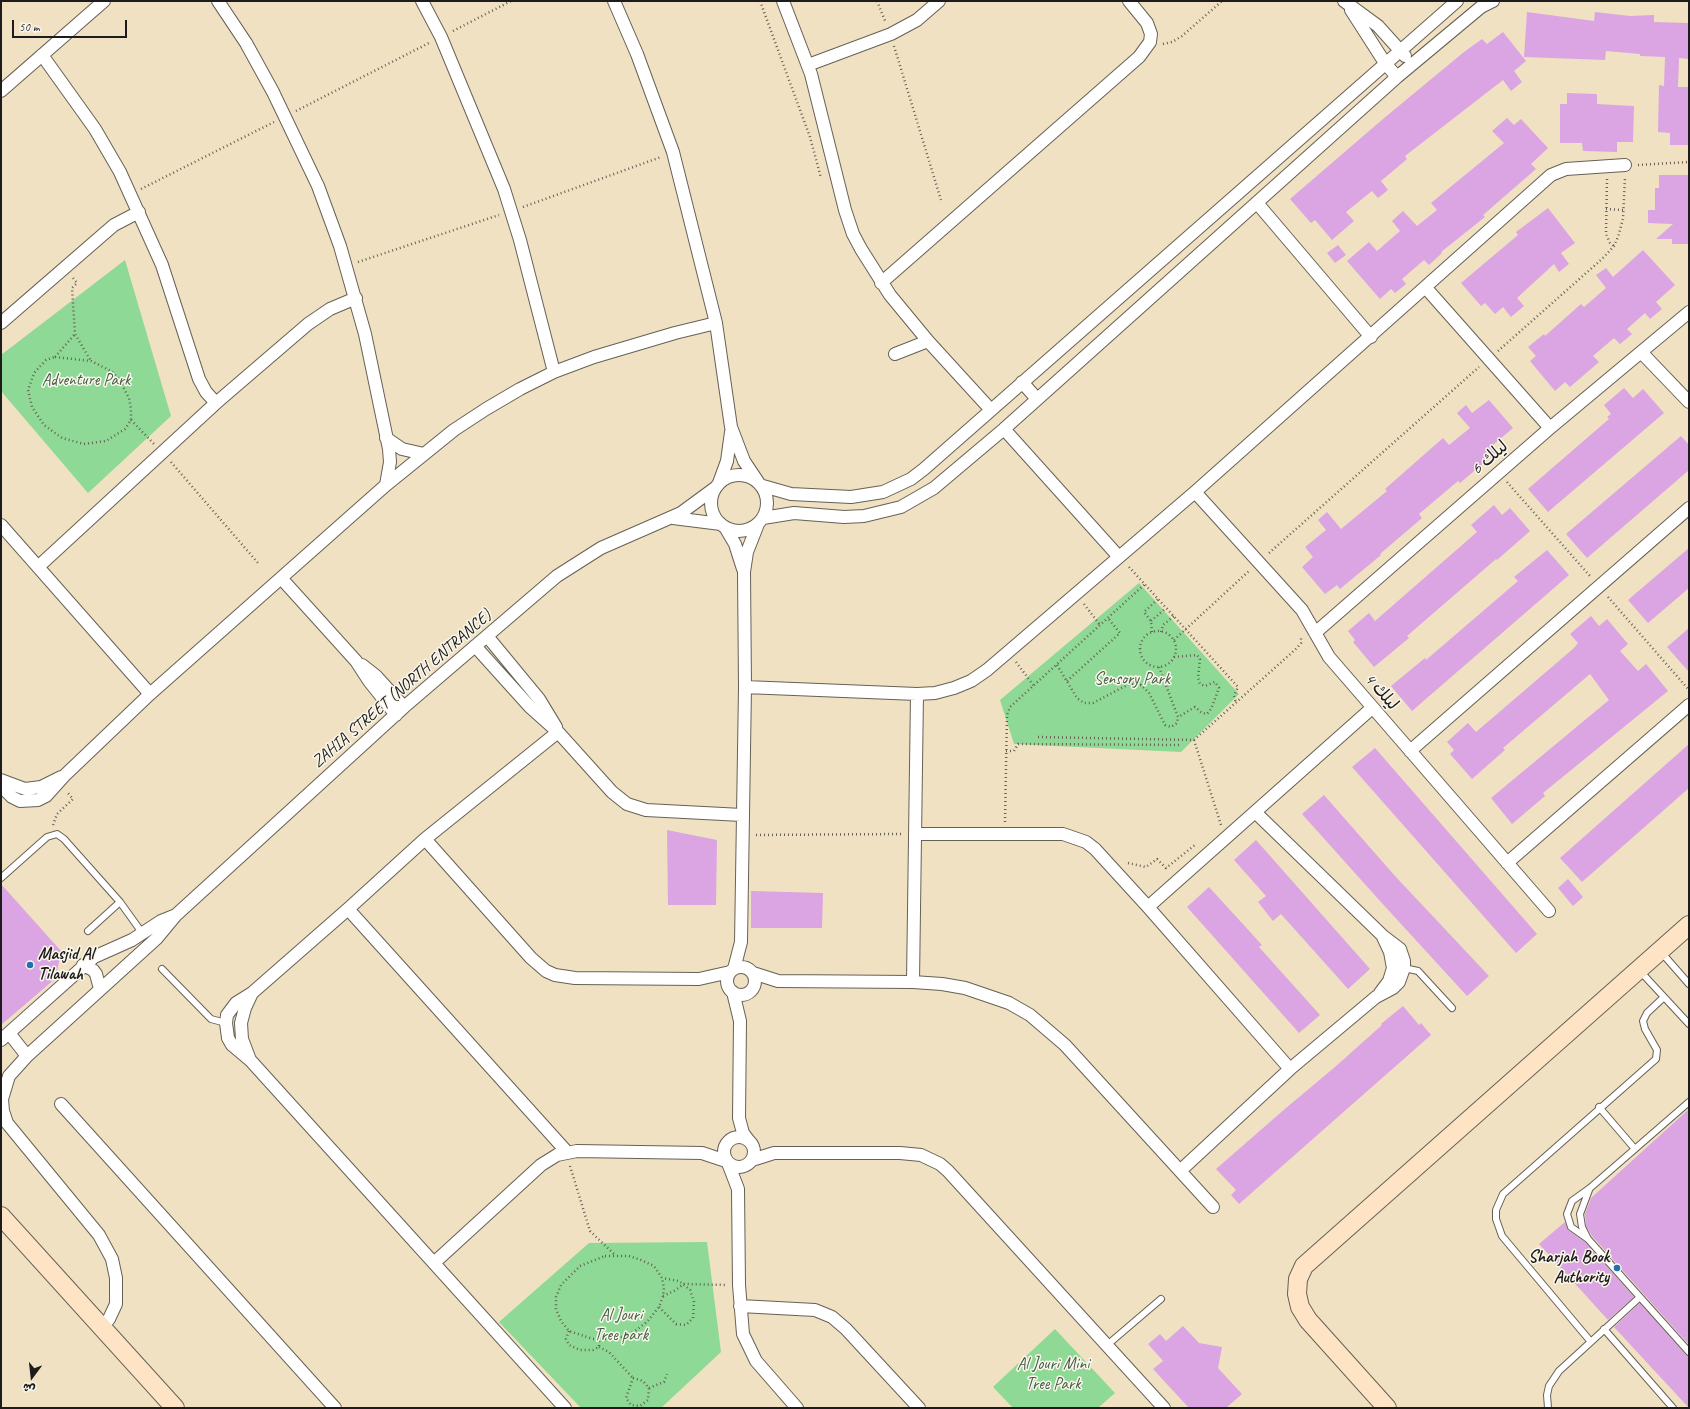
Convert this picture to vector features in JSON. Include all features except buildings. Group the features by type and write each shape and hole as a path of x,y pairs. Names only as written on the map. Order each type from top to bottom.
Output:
{"street":[{"path":"1,91 104,1"},
{"path":"218,1 256,61 285,116 318,186 340,246 356,298 386,438 390,462 386,486"},
{"path":"422,1 441,37 496,167 511,211 554,372"},
{"path":"783,1 808,65 835,173 853,234 881,283 928,341 991,410"},
{"path":"808,65 891,34 917,20 939,1"},
{"path":"881,283 1140,57 1150,42 1151,34 1147,23 1129,1"},
{"path":"717,485 728,477 738,474 749,476 760,484 781,492 800,495 851,497 882,492 897,486 924,469 1457,1"},
{"path":"672,518 723,525 733,530 742,531 760,521 794,513 864,516 901,507 934,488 1004,429 1397,77 1476,11 1492,1"},
{"path":"618,2 673,152 716,323 731,427 742,456 760,484 768,502 748,552 744,572 745,687 741,847 741,942 732,970 727,980 740,1021 739,1118 743,1133 750,1142 754,1152 751,1162 738,1189"},
{"path":"1346,3 1378,26 1412,64"},
{"path":"1346,3 1385,63 1397,77"},
{"path":"42,55 95,129 120,172 139,212 173,294 199,379 206,392 216,403"},
{"path":"745,687 916,694 942,691 971,681 1009,652 1120,557 1371,337 1551,175 1566,169 1625,165"},
{"path":"1257,203 1371,337"},
{"path":"1,323 64,266 114,225 139,212"},
{"path":"1426,288 1550,428"},
{"path":"39,566 216,403 308,324 330,308 356,298"},
{"name":"ليلك 6","path":"1315,633 1550,428 1689,312"},
{"path":"1,786 12,797 29,802 46,796 61,779 150,694 281,578 424,454 486,409 520,389 554,372 634,344 716,323"},
{"path":"895,354 928,341"},
{"path":"1641,352 1689,402"},
{"path":"1022,382 1037,399"},
{"path":"731,427 729,450 711,503 712,510 735,544 744,572"},
{"path":"1004,429 1120,557"},
{"path":"386,438 402,449 424,454"},
{"name":"ZAHIA STREET (NORTH ENTRANCE)","path":"176,915 400,711 557,576 578,561 624,536 672,518 690,508 717,485"},
{"name":"ليلك 4","path":"1194,492 1254,567 1302,610 1329,657 1549,911"},
{"path":"1410,751 1689,508"},
{"path":"1,525 39,566 150,694"},
{"path":"281,578 356,661 369,681 400,711"},
{"path":"487,636 540,699 558,732"},
{"path":"475,646 530,707 558,732 612,792 627,804 646,810 742,815"},
{"path":"913,982 916,694"},
{"path":"1507,863 1689,705"},
{"path":"1148,907 1372,708"},
{"path":"558,732 425,839 348,910 252,992 236,1003 227,1015 226,1023 228,1038 232,1045 251,1061 435,1262 565,1408"},
{"path":"1,780 16,787 33,788 41,787 61,779"},
{"path":"1255,812 1383,936 1400,949 1403,955 1404,968 1399,982 1393,988 1376,997"},
{"path":"915,834 1064,834 1086,842 1095,849 1148,907 1290,1069"},
{"path":"425,839 531,958 546,971 555,975 570,978 699,979 743,967 752,972 778,981 913,982 965,988 1009,1003 1030,1015 1048,1028 1181,1170 1213,1207"},
{"path":"348,910 566,1152"},
{"path":"27,1056 5,1036 83,965 103,951 143,934 161,921 176,915"},
{"path":"102,1327 114,1312 117,1296 115,1268 108,1251 99,1235 7,1123 3,1111 2,1099 6,1082 16,1067 157,938 176,915"},
{"path":"1387,1408 1308,1320 1300,1307 1297,1294 1298,1279 1304,1266 1689,925"},
{"path":"1181,1170 1290,1069 1376,997 1389,981 1393,968 1390,952 1383,936"},
{"path":"740,1021 755,982 741,942"},
{"path":"83,965 93,970 96,974 100,989"},
{"path":"699,979 741,995 778,981"},
{"path":"251,1061 242,1039 241,1023 244,1008 252,992"},
{"path":"61,1104 335,1408"},
{"path":"739,1118 736,1128 724,1152 738,1189 739,1285 743,1334 752,1354 765,1373 797,1408"},
{"path":"702,1153 737,1137 774,1153"},
{"path":"435,1262 541,1165 549,1159 566,1152 702,1153 739,1168 774,1153 911,1153 935,1162 948,1171 1164,1408"},
{"path":"1,1216 175,1408"},
{"path":"740,1306 815,1310 832,1317 846,1329 919,1408"}],"lane":[{"path":"1,878 50,835 57,834 64,839 120,902 143,934"},
{"path":"88,931 120,902"},
{"path":"1660,951 1689,984"},
{"path":"1404,968 1418,971 1452,1008"},
{"path":"162,969 211,1019 226,1023"},
{"path":"1638,969 1689,1024"},
{"path":"1591,1342 1502,1236 1496,1219 1496,1210 1503,1194 1656,1059 1657,1050 1645,1029 1643,1021 1647,1014 1664,997"},
{"path":"1689,1102 1590,1188 1572,1201 1567,1214 1571,1227 1588,1239 1689,1352"},
{"path":"1600,1107 1636,1149"},
{"path":"1588,1239 1582,1227 1580,1214 1590,1188"},
{"path":"1548,1408 1547,1395 1553,1378 1640,1297"},
{"path":"1106,1346 1160,1299"},
{"path":"1604,1330 1673,1408"}],"path":[{"path":"131,194 511,1"},
{"path":"760,1 810,138 822,181"},
{"path":"877,1 891,34 941,200"},
{"path":"1150,42 1162,44 1172,42 1182,36 1222,1"},
{"path":"1174,640 1254,567 1602,259 1614,246 1621,228 1625,165 1689,162"},
{"path":"1607,166 1606,234 1610,243 1614,246"},
{"path":"1606,209 1623,210"},
{"path":"64,266 77,283 72,288 75,334 91,361"},
{"path":"55,357 91,361 111,371 125,388 130,403 131,420 125,429 116,436 95,443 73,441 52,432 37,416 29,399 28,390 34,373 43,363 55,357 75,334"},
{"path":"131,420 163,453 258,563"},
{"path":"1120,557 1238,687 1234,696 1236,703"},
{"path":"1254,567 1254,576"},
{"path":"1005,834 1007,716 1010,708 1145,584"},
{"path":"1076,594 1100,625"},
{"path":"1152,632 1151,621 1144,612 1158,598"},
{"path":"1151,621 1166,608"},
{"path":"1161,632 1163,625 1174,616"},
{"path":"1067,681 1120,633 1108,618"},
{"path":"1038,737 1194,740 1297,648 1301,643 1300,631"},
{"path":"1152,632 1161,632 1170,636 1174,640 1176,652 1174,657 1165,666 1147,663 1141,652 1143,640 1152,632"},
{"path":"1009,652 1034,686"},
{"path":"1174,657 1197,655 1200,660 1198,681 1200,684 1205,686 1215,682 1220,688 1208,714 1202,713 1195,707 1178,717"},
{"path":"1057,665 1080,701 1088,704 1097,701 1129,684 1141,685 1149,693 1165,725 1171,727 1175,726 1179,720 1159,666"},
{"path":"1194,740 1225,838"},
{"path":"1006,751 1014,751 1018,744 1180,746"},
{"path":"50,835 57,814 73,799 61,779"},
{"path":"1215,828 1220,823"},
{"path":"741,847 756,847 756,834 915,834"},
{"path":"1124,859 1129,864 1146,867 1157,859 1166,868 1199,841"},
{"path":"566,1152 586,1224 590,1231 616,1256"},
{"path":"616,1256 629,1256 654,1266 662,1278 664,1288 659,1307 647,1322 635,1331 622,1336 599,1339 579,1335 569,1331 561,1321 556,1309 556,1296 561,1285 580,1266 593,1260 616,1256"},
{"path":"662,1278 674,1279 684,1284 739,1285"},
{"path":"663,1296 684,1284"},
{"path":"659,1307 676,1324 686,1325 690,1322 693,1313 693,1298 684,1284"},
{"path":"569,1331 566,1339 569,1345 586,1351 599,1347 609,1352 633,1378 643,1381 649,1388 650,1395 644,1404 635,1407 631,1405 626,1398 626,1393 633,1378"},
{"path":"599,1339 599,1347"},
{"path":"649,1388 664,1382 667,1374"}],"green space":[{"name":"Adventure Park","path":"125,260 171,416 88,493 1,391 1,355"},
{"name":"Sensory Park","path":"1139,583 1239,694 1181,752 1014,744 1000,700"},
{"name":"Al Jouri Tree park","path":"707,1242 721,1352 661,1408 581,1408 499,1322 589,1243"},
{"name":"Al Jouri Mini Tree Park","path":"1055,1329 1115,1393 1098,1408 1013,1408 993,1387"}],"place":[{"name":"Masjid Al Tilawah","path":"30,965"},
{"name":"Sharjah Book Authority","path":"1617,1268"}]}
